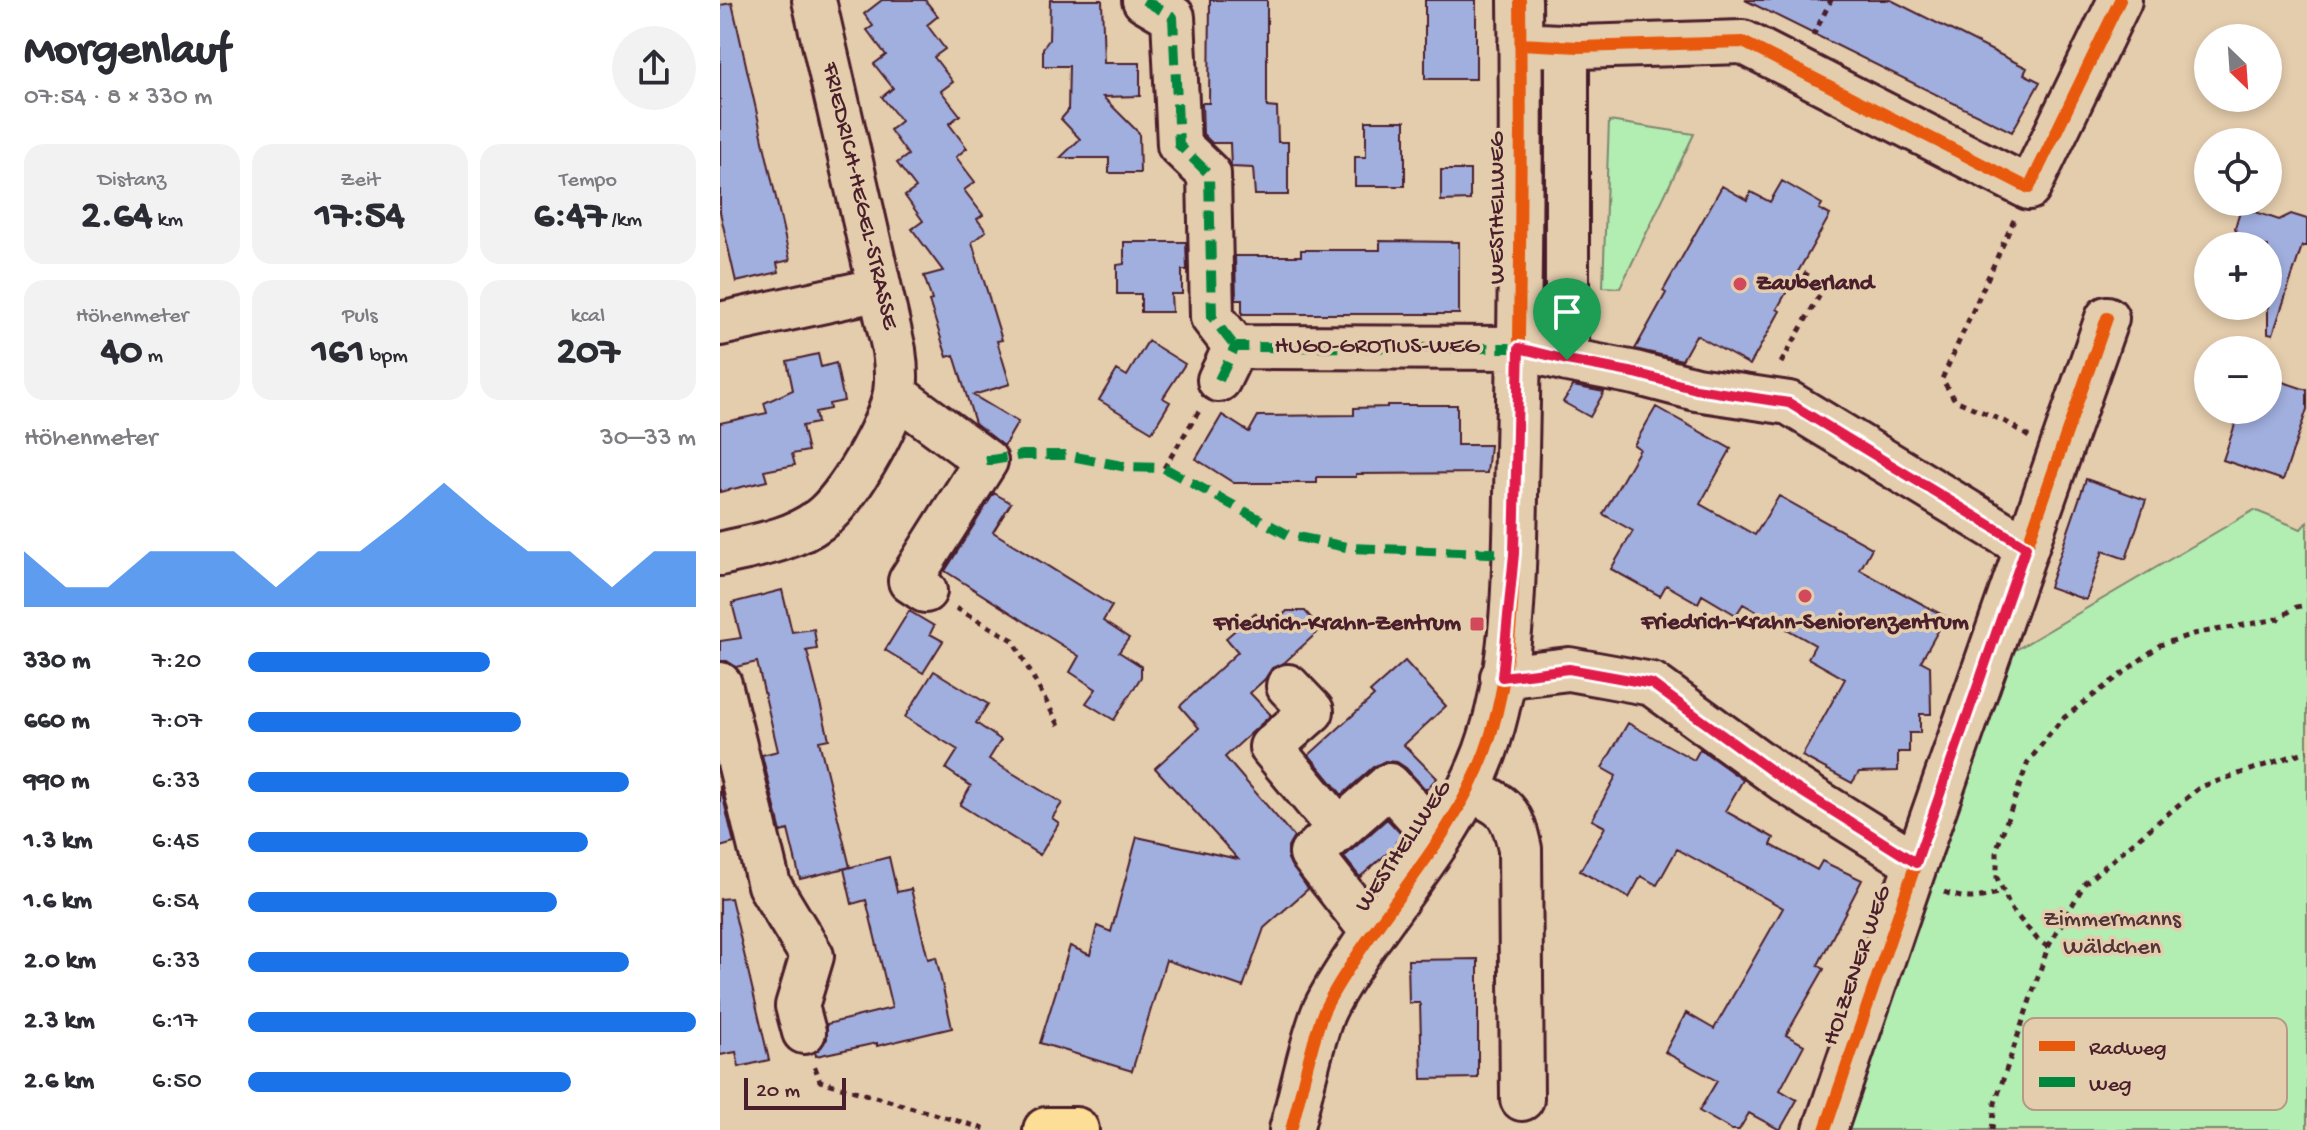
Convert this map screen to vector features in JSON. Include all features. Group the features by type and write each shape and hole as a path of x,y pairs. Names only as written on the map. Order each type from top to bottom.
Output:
{"main road":[{"path":"1046,1130 1076,1130"}],"street":[{"name":"FRIEDRICH-HEGEL-STRASSE","path":"720,554 791,536 821,519 843,494 874,446 895,394 894,350 814,0"},
{"path":"1144,0 1173,17 1179,145 1209,174 1212,317 1227,363"},
{"name":"WESTHELLWEG","path":"1291,1130 1323,1014 1373,933 1439,840 1470,790 1486,749 1502,677 1514,554 1519,348 1520,0"},
{"path":"1520,44 1567,46 1743,42 2029,188 2120,0"},
{"path":"1567,46 1567,360"},
{"path":"720,324 880,289"},
{"name":"HOLZENER WEG","path":"1825,1130 2107,318"},
{"name":"HUGO-GROTIUS-WEG","path":"1227,363 1519,348 1696,389 1789,403 2026,547"},
{"path":"895,394 986,461 910,581 925,591"},
{"path":"1502,677 1569,669 1652,684 1788,783 1916,863"},
{"path":"720,684 769,885 812,956 797,1006 804,1032"},
{"path":"1288,686 1312,711 1271,747 1339,829"},
{"path":"1373,933 1311,854 1389,785 1439,840"},
{"name":"WESTHELLWEG","path":"1470,790 1499,803 1514,820 1520,849 1522,1099"}],"path":[{"path":"2029,188 1942,379 1955,400 2008,423 2060,456"},
{"path":"1761,399 1825,286 1802,272"},
{"path":"1164,468 1227,363"},
{"path":"925,591 1013,640 1061,729"},
{"path":"2048,947 2012,910 1997,878 1997,848 2028,762 2061,720 2160,645 2193,634 2278,619 2296,607 2307,605"},
{"path":"2024,1018 2048,947 2085,883 2200,787 2307,751"},
{"path":"1916,863 1928,880 1943,892 1961,898 1978,899 2003,891"},
{"path":"1992,1130 1995,1103 2023,1021"},
{"path":"804,1032 820,1081 989,1130"}],"green space":[{"path":"1609,121 1694,134 1620,288 1603,287"},
{"name":"Zimmermanns Wäldchen","path":"2254,510 2301,529 2307,522 2307,1130 1835,1130 2002,658"}],"building":[{"path":"882,0 925,0 938,16 927,25 945,49 934,57 953,82 941,91 960,115 949,124 967,148 956,157 975,182 964,190 983,215 977,219 986,231 972,242 1002,340 997,341 1010,384 973,395 1018,422 1004,446 975,423 954,355 947,357 929,301 932,300 924,276 943,271 912,229 923,221 905,196 916,188 897,163 908,155 890,130 901,121 882,97 893,88 874,64 886,55 867,30 873,26 864,14"},
{"path":"1050,0 1102,0 1104,63 1140,63 1140,96 1103,97 1139,133 1140,173 1109,173 1109,158 1060,158 1080,139 1061,119 1068,111 1069,66 1043,66 1043,48 1049,40"},
{"path":"1210,0 1267,0 1267,107 1277,108 1278,142 1288,142 1288,195 1255,195 1253,168 1231,167 1230,143 1212,143 1203,134 1202,103 1209,103"},
{"path":"1425,0 1476,0 1476,79 1425,79"},
{"path":"1745,0 1891,0 2027,68 2024,74 2040,82 2012,132"},
{"path":"732,3 790,260 777,263 779,272 736,282 720,212 720,5"},
{"path":"1366,121 1405,121 1405,186 1355,186 1355,157 1366,157"},
{"path":"1441,170 1470,170 1470,200 1441,201"},
{"path":"1782,181 1822,204 1819,209 1830,215 1777,309 1780,311 1750,365 1696,335 1682,360 1635,349 1666,293 1663,291 1722,186 1747,200 1751,192 1770,202"},
{"path":"2291,214 2307,219 2307,246 2302,246 2282,307 2282,232 2237,232 2238,216 2267,216 2279,220"},
{"path":"1380,241 1459,242 1459,314 1242,314 1242,300 1236,300 1235,256 1301,256 1301,250 1380,250"},
{"path":"1124,242 1186,242 1187,270 1182,270 1182,294 1171,294 1172,312 1141,312 1141,294 1117,294 1117,265 1124,264"},
{"path":"2268,320 2278,320 2273,334 2268,333"},
{"path":"1148,341 1185,364 1163,398 1170,402 1152,432 1099,400 1117,370 1127,376"},
{"path":"818,354 821,367 836,363 844,401 829,404 830,409 815,412 817,423 802,426 808,451 792,454 795,465 764,471 767,481 720,492 720,423 767,413 764,403 793,390 787,361"},
{"path":"2282,382 2307,390 2307,409 2283,480 2223,460 2235,424 2282,424"},
{"path":"1573,386 1604,392 1590,417 1563,402"},
{"path":"1457,405 1457,445 1490,445 1487,473 1356,474 1356,477 1317,477 1317,483 1234,483 1196,459 1222,415 1249,432 1258,416 1354,415 1354,408"},
{"name":"Friedrich-Krahn-Seniorenzentrum","path":"1656,407 1731,449 1700,504 1755,535 1779,496 1872,548 1860,570 1946,617 1921,661 1930,666 1931,714 1920,714 1920,733 1909,733 1909,752 1898,752 1898,771 1859,772 1852,783 1802,756 1845,679 1808,658 1815,645 1743,604 1736,615 1702,595 1698,603 1666,585 1660,596 1611,569 1633,531 1603,514 1640,449 1634,445"},
{"path":"2086,479 2146,500 2126,559 2103,551 2086,600 2049,587"},
{"path":"994,493 1011,503 993,532 1112,606 1103,621 1129,638 1119,652 1141,666 1141,677 1114,720 1086,703 1096,689 1070,672 1079,656 945,571"},
{"path":"782,590 792,632 814,629 817,649 805,651 829,739 819,741 850,867 800,879 788,830 781,832 762,755 778,751 757,662 736,667 727,661 720,661 720,641 741,638 732,603"},
{"path":"909,611 934,626 930,634 943,641 923,673 885,650"},
{"path":"1287,611 1305,611 1321,629 1284,663 1272,668 1250,693 1271,715 1225,757 1294,837 1288,847 1288,859 1308,889 1264,928 1243,987 1166,960 1132,1071 1040,1043 1070,946 1090,955 1097,926 1111,932 1137,837 1238,859 1155,768 1199,728 1180,706 1238,652 1226,638 1255,613 1269,628"},
{"path":"1405,661 1446,706 1404,745 1437,778 1426,790 1406,768 1397,762 1385,761 1373,767 1342,795 1309,755 1374,696 1370,692"},
{"path":"934,671 988,704 976,723 1001,740 989,759 1062,803 1052,818 1059,823 1040,855 960,805 971,786 946,769 958,750 905,717"},
{"path":"1628,723 1694,760 1700,749 1743,780 1725,811 1774,838 1771,845 1817,870 1822,861 1862,880 1818,965 1824,969 1786,1035 1804,1045 1780,1090 1797,1100 1780,1130 1749,1113 1739,1130 1732,1130 1699,1111 1717,1081 1665,1052 1686,1013 1714,1029 1783,908 1677,849 1657,885 1641,876 1629,898 1580,871 1605,827 1592,820 1616,776 1602,768"},
{"path":"720,785 734,843 720,847"},
{"path":"1387,819 1403,836 1360,877 1344,857"},
{"path":"889,857 897,892 911,889 928,959 936,957 952,1028 877,1046 877,1043 816,1056 815,1052 827,1039 827,1024 892,1008 866,900 852,904 844,869"},
{"path":"731,898 769,1060 739,1067 736,1052 720,1055 720,899"},
{"path":"1478,959 1478,1078 1422,1079 1420,1003 1409,1003 1408,960"}],"marked path":[{"path":"1144,0 1173,17 1179,145 1209,174 1212,317 1235,347"},
{"path":"1219,380 1235,347 1519,348"},
{"path":"986,461 1022,455 1066,455 1127,467 1164,468 1288,535 1351,548 1514,554"}],"cycle path":[{"path":"1291,1130 1323,1013 1360,951 1460,806 1485,752 1504,680 1512,604 1515,527 1520,0"},
{"path":"1520,44 1579,47 1743,42 2029,188 2120,0"},
{"path":"1825,1130 2107,318"}],"place":[{"name":"Zauberland","path":"1740,284"},
{"name":"Friedrich-Krahn-Seniorenzentrum","path":"1805,596"},
{"name":"Friedrich-Krahn-Zentrum","path":"1477,624"}],"route":[{"path":"1519,348 1567,360 1696,389 1789,403 2026,547 1916,863 1788,783 1652,684 1569,669 1502,677 1514,554 1519,348"}]}
